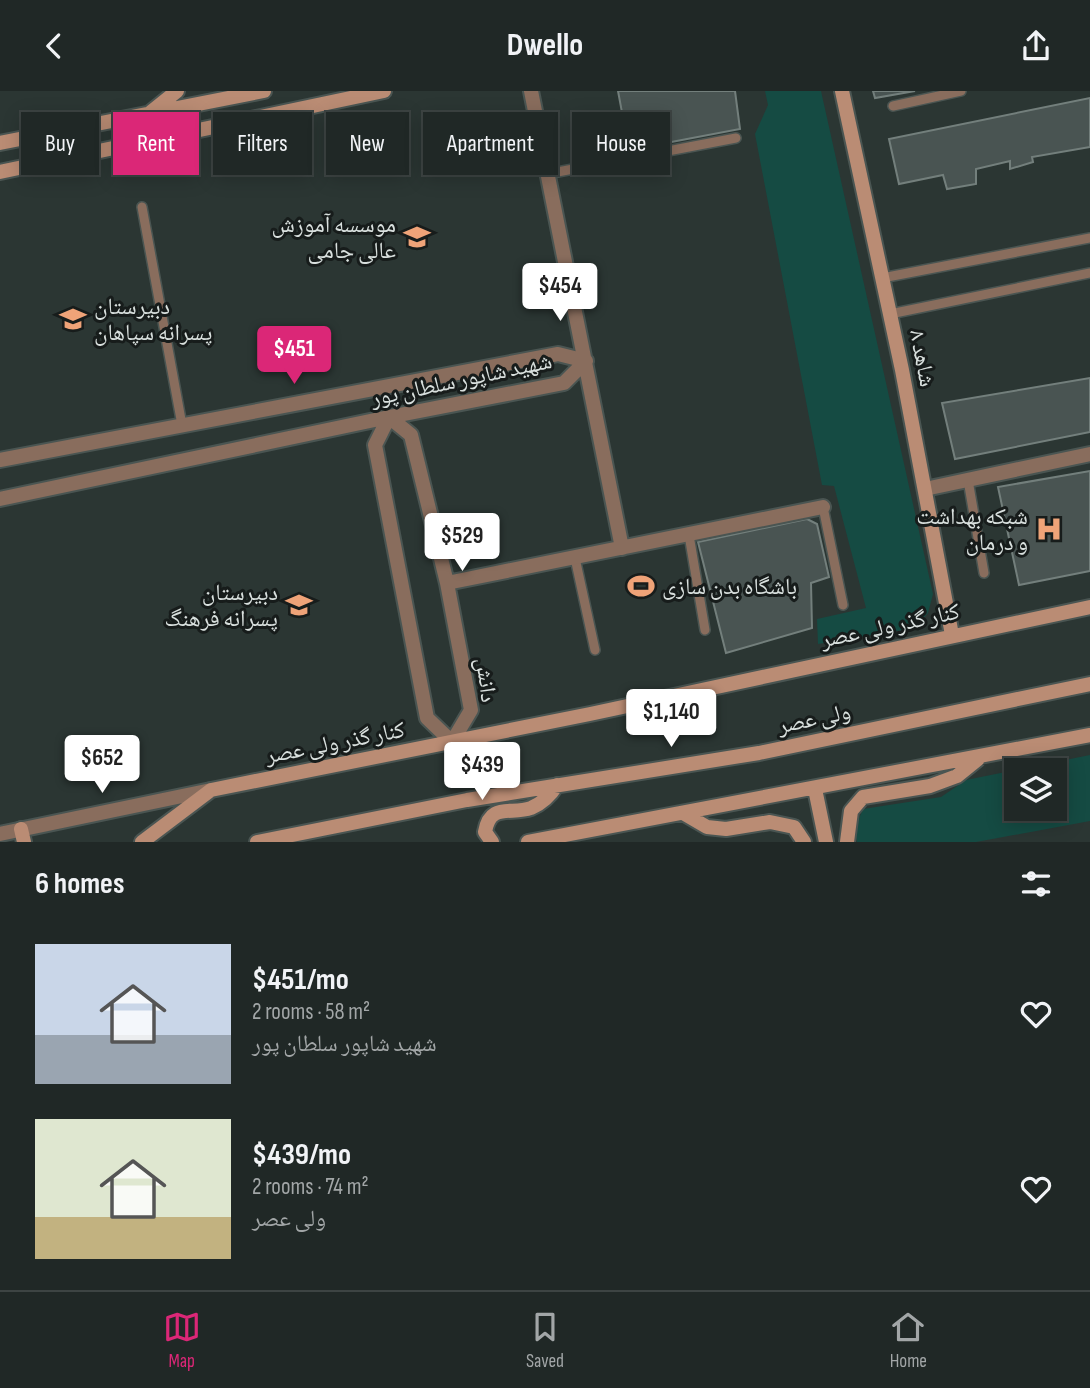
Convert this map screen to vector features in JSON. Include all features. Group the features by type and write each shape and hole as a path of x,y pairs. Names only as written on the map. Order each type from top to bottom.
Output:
{"main road":[{"path":"151,112 177,91"},
{"path":"156,112 231,94 264,91"},
{"path":"288,112 384,91"},
{"name":"شاهد ۸","path":"842,91 890,314 952,635"},
{"path":"231,94 235,112"},
{"path":"0,143 113,121"},
{"path":"0,172 213,128"},
{"name":"کنار گذر ولی عصر","path":"211,790 452,743 1090,607"},
{"name":"ولی عصر","path":"257,842 557,785 760,753 1090,684"},
{"path":"528,842 1090,735"},
{"path":"847,842 851,811 863,797 930,786 957,776 983,756"},
{"path":"492,842 485,832 487,821 505,811 529,809 548,799 557,785"},
{"path":"815,789 826,842"},
{"path":"142,842 211,790"},
{"path":"682,813 707,827 726,829 770,822 794,827 804,842"}],"street":[{"path":"531,91 535,112"},
{"path":"547,175 622,548"},
{"name":"شهید شاپور سلطان پور","path":"0,460 558,354 586,362"},
{"name":"شهید شاپور سلطان پور","path":"0,499 564,383 586,362"},
{"path":"389,417 375,445 427,718 452,743"},
{"name":"دانش","path":"389,417 411,435 447,583 471,710 452,743"},
{"path":"925,489 1090,454"},
{"path":"447,583 823,507"},
{"name":"کنار گذر ولی عصر","path":"0,834 22,836 211,790"}],"lane":[{"path":"893,106 961,91"},
{"path":"558,172 736,138"},
{"path":"142,207 182,425"},
{"path":"882,278 1090,238"},
{"path":"890,314 1090,273"},
{"path":"968,480 984,573"},
{"path":"823,507 843,604"},
{"path":"689,535 705,630"},
{"path":"575,558 595,650"}],"green space":[{"path":"765,91 821,91 933,594 928,613 915,628 818,644 817,619 866,608 834,486 822,485 755,134 768,105"},
{"path":"1090,755 1090,821 976,842 857,842 854,830 863,809 941,797 966,780 1004,772 1004,821 1067,821 1067,760"}],"building":[{"path":"618,91 735,91 740,129 670,142 670,112 622,112"},
{"path":"873,91 915,91 875,98"},
{"path":"1090,98 1090,147 1032,157 1033,162 1010,169 1010,161 976,169 976,184 947,189 943,175 899,184 889,139"},
{"path":"1090,378 1090,432 955,459 942,403"},
{"name":"شبکه بهداشت و درمان","path":"1090,471 1090,571 1019,585 998,487"},
{"path":"807,519 817,524 829,577 811,583 812,628 726,653 698,542"}],"place":[{"name":"موسسه آموزش عالی جامی","path":"417,237"},
{"name":"دبیرستان پسرانه سپاهان","path":"73,319"},
{"name":"شبکه بهداشت و درمان","path":"1049,529"},
{"name":"باشگاه بدن سازی","path":"641,586"},
{"name":"دبیرستان پسرانه فرهنگ","path":"299,605"}]}
